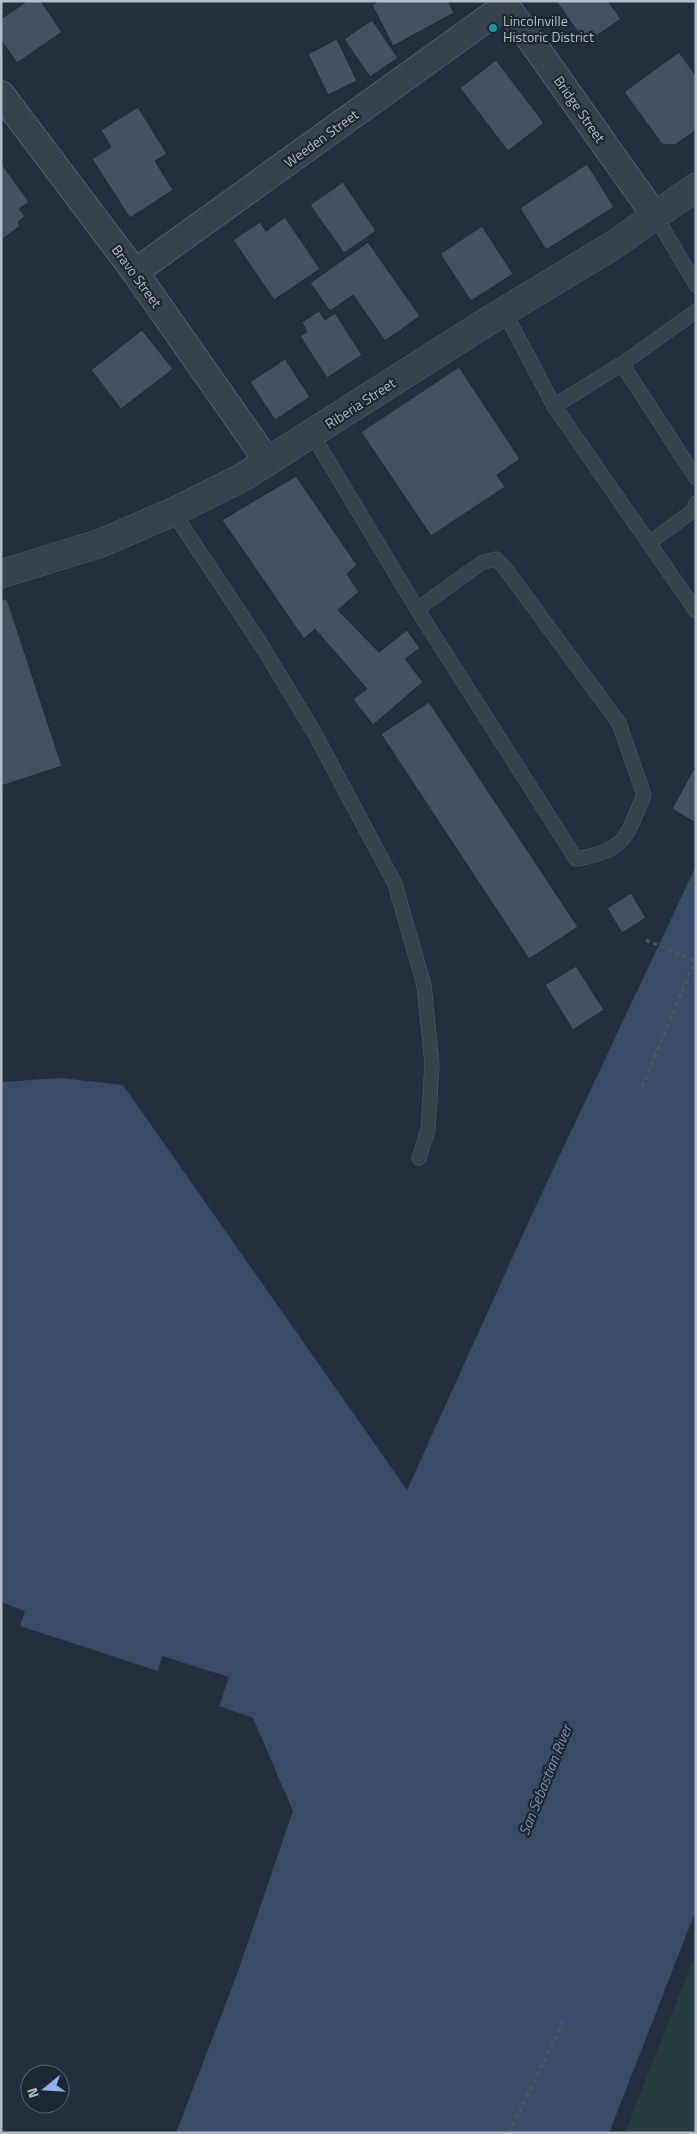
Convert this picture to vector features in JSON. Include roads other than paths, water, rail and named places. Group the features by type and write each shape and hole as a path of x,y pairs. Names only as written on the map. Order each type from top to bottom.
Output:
{"street":[{"name":"Bridge Street","path":"505,3 656,217"},
{"name":"Weeden Street","path":"135,272 505,3"},
{"name":"Bravo Street","path":"1,94 135,272 268,462"},
{"name":"Riberia Street","path":"1,574 100,543 173,512 268,462 504,311 656,217 696,187"}],"lane":[{"path":"656,217 696,285"},
{"path":"504,311 554,406 696,611"},
{"path":"554,406 622,364 696,311"},
{"path":"622,364 696,478"},
{"path":"312,434 417,609 576,859 601,855 625,839 644,795 620,723 504,567 496,559 483,562 417,609"},
{"path":"649,543 694,510 696,503"},
{"path":"173,512 260,643 314,732 395,884 424,985 432,1064 428,1130 419,1158"}],"water":[{"name":"San Sebastian River","path":"696,866 696,1910 609,2133 176,2133 236,1977 293,1811 253,1718 219,1706 229,1677 162,1656 158,1671 20,1626 25,1611 1,1602 1,1082 60,1078 123,1085 407,1490 534,1210"}],"place":[{"name":"Lincolnville Historic District","path":"493,28"}]}
